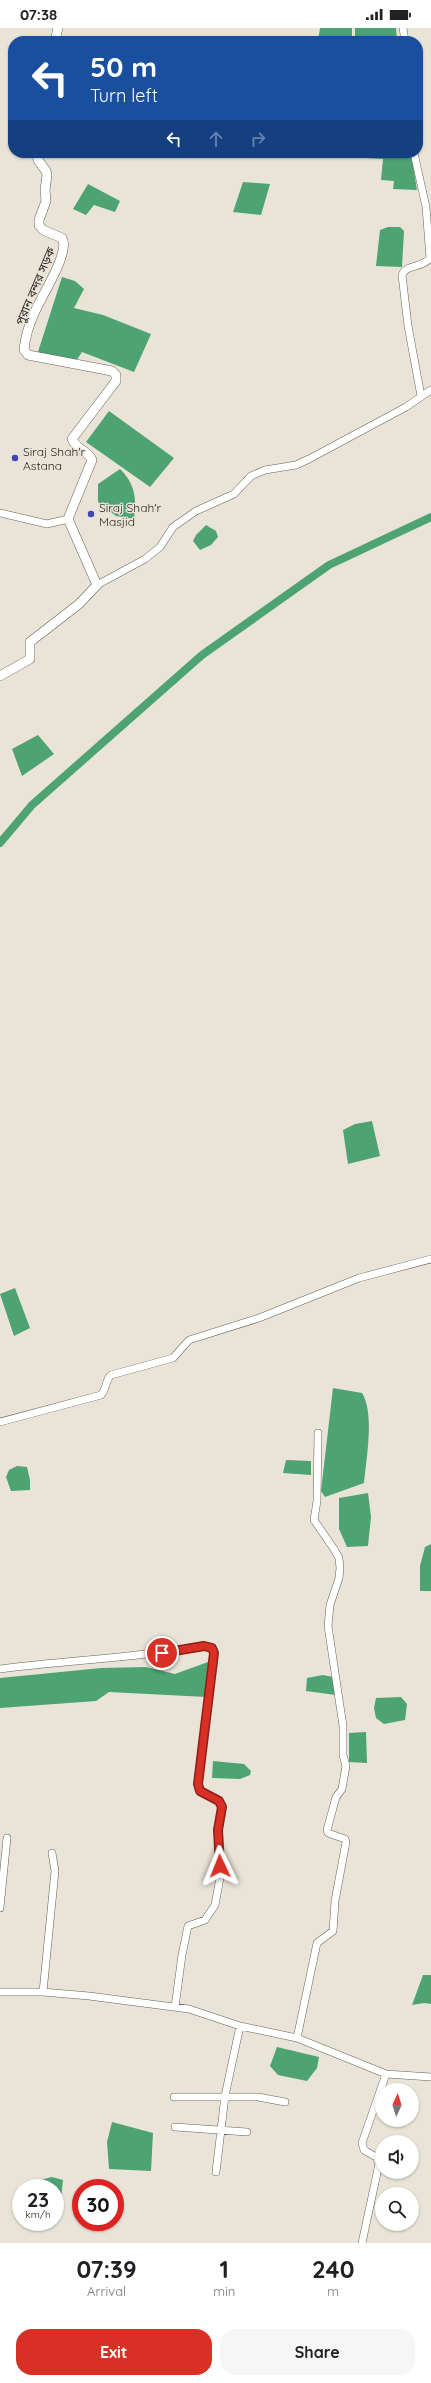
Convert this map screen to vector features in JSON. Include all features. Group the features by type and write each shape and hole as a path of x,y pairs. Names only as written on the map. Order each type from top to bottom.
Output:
{"street":[{"name":"পুরান বন্দর সড়ক","path":"38,158 47,175 45,190 46,201 38,220 39,225 43,230 62,238 65,245 60,262 33,316 24,350 28,355 112,371 116,375 116,380 72,439 73,443 90,456 92,460 68,519"},
{"path":"415,158 426,207 430,258 424,264 406,269 402,275 408,326 421,396"},
{"path":"0,676 30,659 30,642 78,604 97,585 145,559 160,547 173,527 196,511 234,494 251,476 265,470 296,465 309,459 406,407 431,390"},
{"path":"0,513 47,524 68,519 87,558 97,585"},
{"path":"0,1422 101,1395 106,1391 107,1379 111,1375 173,1358 189,1340 259,1318 359,1278 431,1259"},
{"path":"297,2038 317,1943 333,1931 335,1901 346,1842 345,1839 328,1833 327,1830 336,1797 342,1789 346,1766 343,1755 343,1726 328,1626 330,1605 340,1578 340,1568 334,1549 314,1520 317,1501 318,1433"},
{"path":"0,1669 60,1661 130,1656 204,1646 212,1648 214,1653 198,1784 200,1791 219,1801 222,1807 218,1830 220,1878 215,1905 205,1920 188,1926 182,1955 176,2007"},
{"path":"0,1908 7,1838"},
{"path":"43,1992 55,1871 52,1853"},
{"path":"0,1992 43,1992 176,2007 240,2026 297,2038 386,2074 431,2077"},
{"path":"216,2172 225,2096 240,2026"},
{"path":"362,2243 379,2164 376,2157 364,2150 362,2143 386,2074"},
{"path":"174,2097 258,2097 284,2102"},
{"path":"175,2127 247,2132"}],"shaded area":[{"path":"320,28 352,28 352,36 319,36"},
{"path":"355,28 396,28 397,36 355,36"},
{"path":"365,158 412,158 417,190 393,189 394,181 381,180 383,159"},
{"path":"243,182 270,184 261,215 233,212"},
{"path":"88,184 120,201 115,212 94,205 86,215 73,209"},
{"path":"388,227 400,227 404,231 402,267 376,266 380,230"},
{"path":"62,277 75,281 84,289 74,308 103,315 151,334 134,372 82,352 76,361 37,355"},
{"path":"109,411 174,458 150,487 86,442"},
{"path":"120,469 129,480 134,492 134,519 116,516 98,502 98,484"},
{"path":"206,525 216,531 218,537 211,545 200,550 193,541 196,535"},
{"path":"38,735 54,754 22,776 12,749"},
{"path":"372,1121 380,1156 348,1164 343,1130 355,1124"},
{"path":"15,1288 30,1328 14,1336 0,1294"},
{"path":"333,1388 362,1393 366,1402 368,1413 369,1437 364,1483 325,1497 321,1491"},
{"path":"286,1460 311,1461 311,1475 283,1473"},
{"path":"17,1466 27,1467 30,1480 30,1490 11,1491 6,1477 9,1470"},
{"path":"368,1493 371,1517 368,1546 347,1547 339,1529 339,1498"},
{"path":"431,1544 431,1591 420,1591 420,1566 425,1547"},
{"path":"208,1662 207,1697 109,1692 96,1701 0,1708 0,1678 101,1668 146,1667 175,1674"},
{"path":"323,1675 333,1677 336,1695 306,1691 307,1678"},
{"path":"401,1697 407,1704 405,1720 384,1724 376,1718 374,1708 376,1698"},
{"path":"366,1732 367,1763 349,1762 349,1733"},
{"path":"213,1761 244,1764 251,1771 250,1775 240,1779 212,1778"},
{"path":"423,1975 431,1975 431,2004 424,2003 412,2005"},
{"path":"277,2047 319,2057 317,2068 307,2081 278,2075 270,2066"},
{"path":"112,2122 153,2133 151,2171 109,2169 107,2142"},
{"path":"52,2177 59,2179 44,2179"}],"waterway":[{"path":"0,843 32,805 202,655 329,565 431,517"}],"place":[{"name":"Siraj Shah'r Astana","path":"15,458"},
{"name":"Siraj Shah'r Masjid","path":"91,514"}],"route":[{"path":"162,1653 204,1646 212,1648 214,1653 198,1784 200,1791 219,1801 222,1807 218,1830 220,1866"}]}
